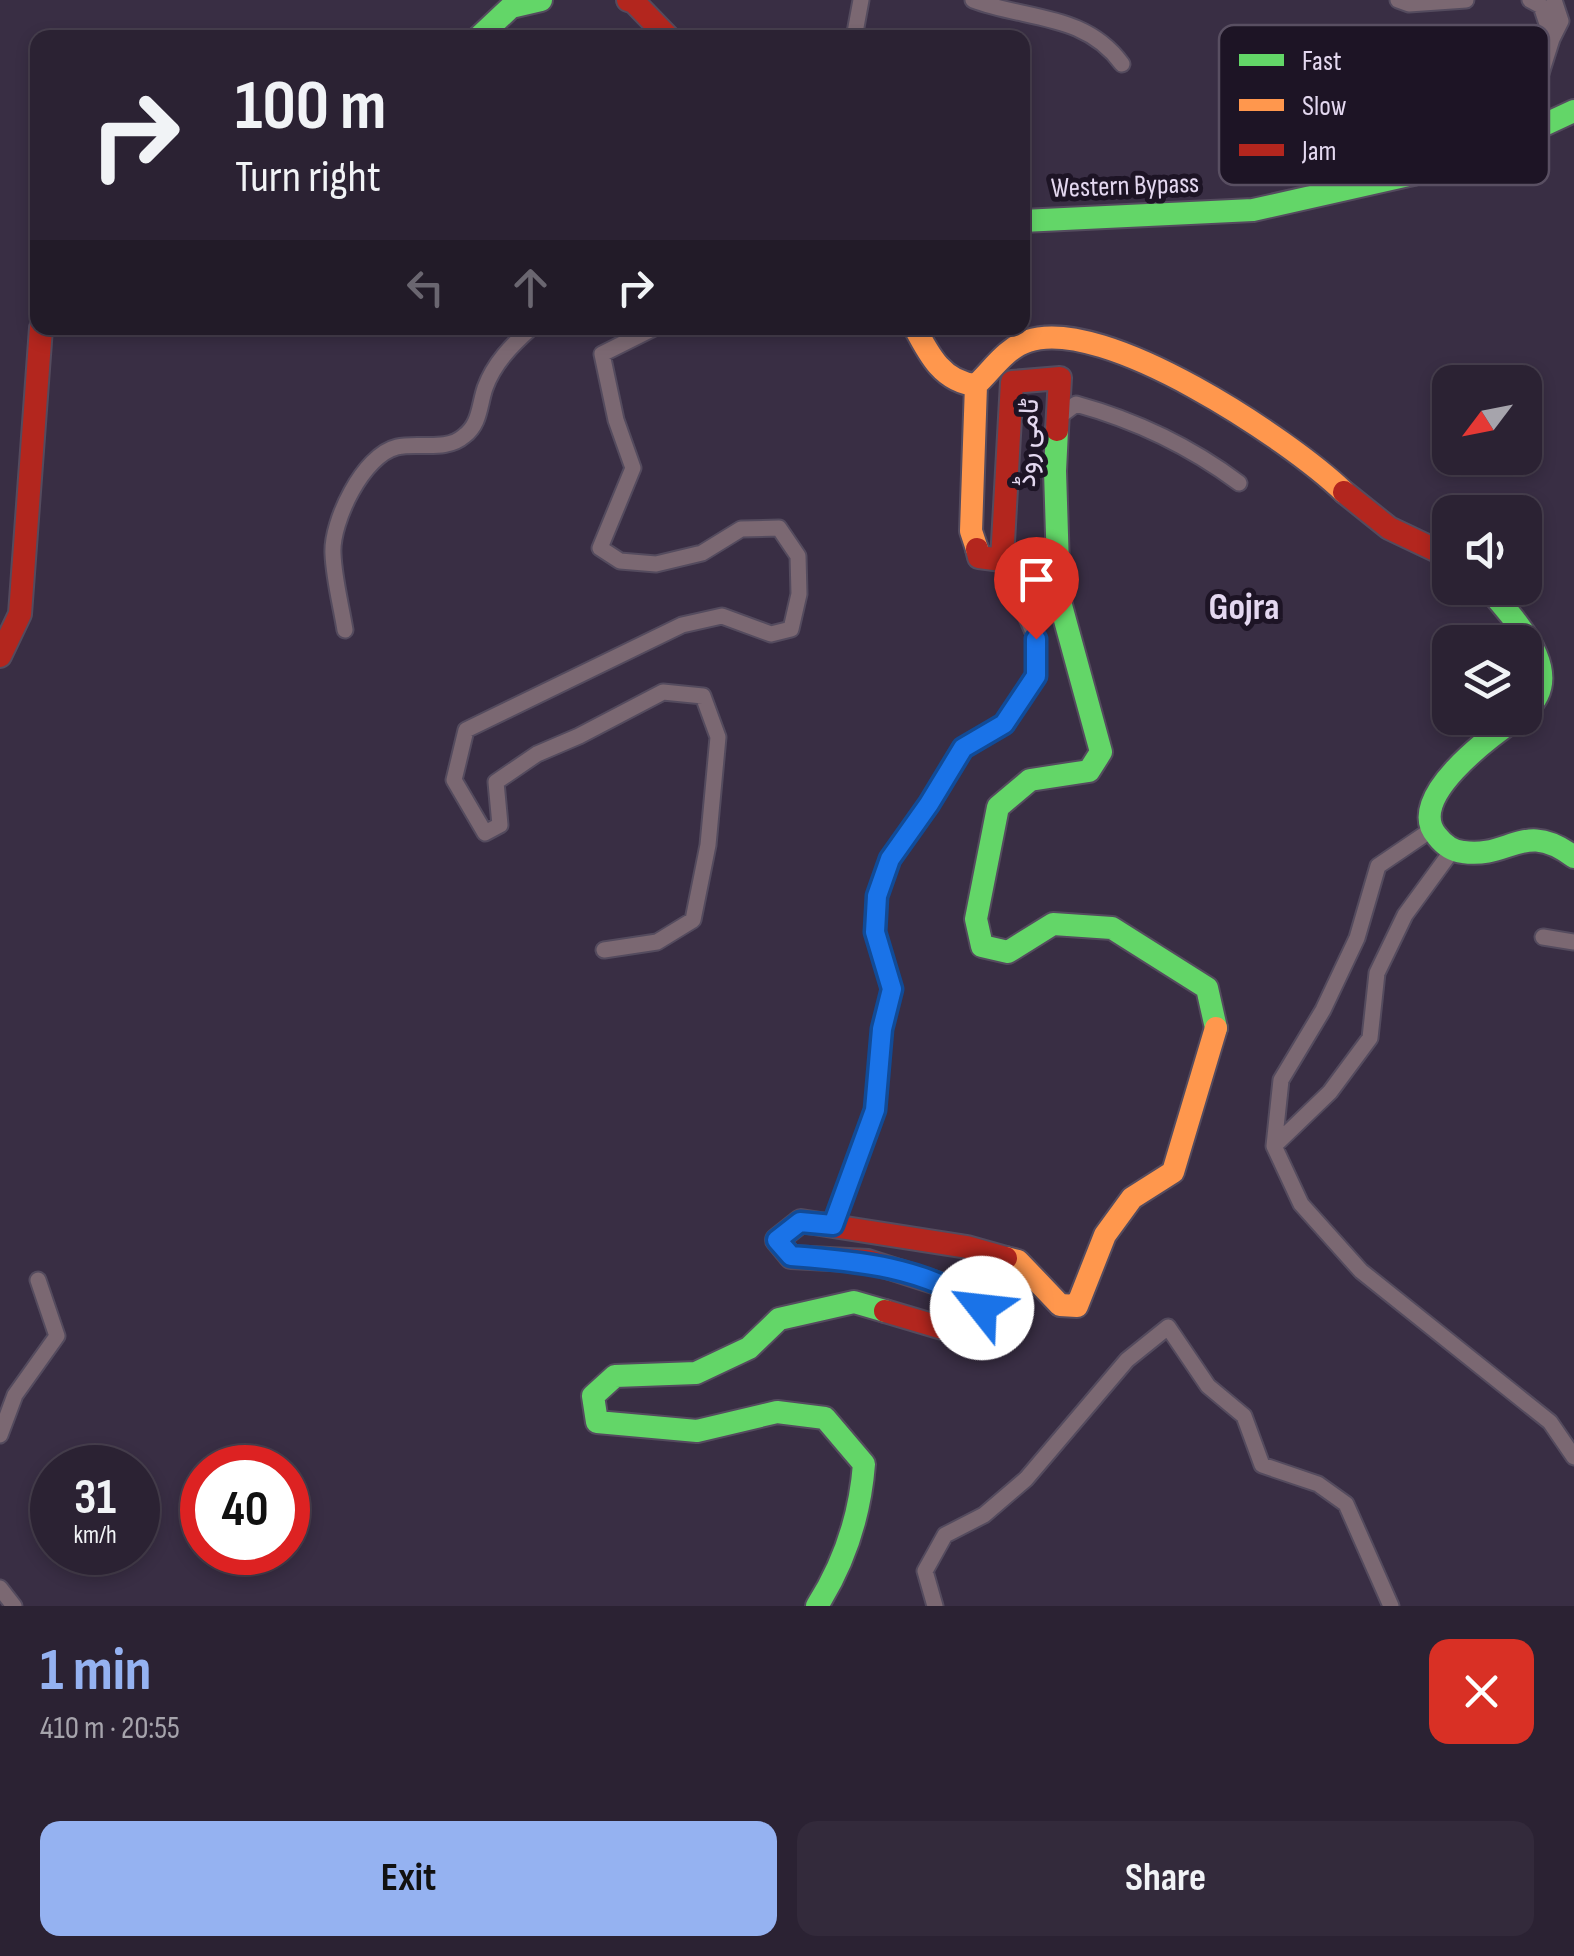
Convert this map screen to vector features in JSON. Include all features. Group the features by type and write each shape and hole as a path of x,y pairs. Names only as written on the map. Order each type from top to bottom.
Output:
{"main road":[{"path":"487,30 512,7 541,0"},
{"path":"628,0 661,30"},
{"name":"Western Bypass","path":"1549,123 1574,112"},
{"name":"Western Bypass","path":"1030,221 1253,210 1364,185"},
{"path":"0,656 20,614 40,335"},
{"path":"919,335 954,382 966,386 976,385 1018,345 1037,338 1090,346 1150,365 1244,416 1308,458 1362,510 1432,548"},
{"name":"ٹامی روڈ","path":"833,1225 967,1247 1018,1261 1060,1305 1077,1306 1105,1235 1132,1198 1173,1172 1216,1030 1207,988 1112,928 1053,924 1008,952 982,946 976,919 998,807 1030,780 1089,771 1100,752 1058,598 1055,471 1060,378 1012,382 1002,560 979,558 972,531 976,385"},
{"path":"1495,735 1466,757 1447,780 1430,808 1431,830 1451,852 1464,855 1520,840 1554,843 1574,857"},
{"path":"818,1606 848,1552 862,1496 864,1464 825,1418 777,1412 696,1430 597,1422 593,1396 615,1376 696,1374 748,1348 779,1320 854,1302 976,1338 994,1339 1005,1326 958,1290 868,1262 791,1256 777,1240 800,1222 833,1225"}],"street":[{"path":"855,30 861,0"},
{"path":"973,0 1054,18 1109,46 1122,64"},
{"path":"1398,0 1408,4 1466,0"},
{"path":"1530,0 1541,6 1547,25"},
{"path":"1549,49 1560,21 1554,0"},
{"path":"1549,31 1552,40"},
{"path":"345,630 332,550 347,497 362,472 393,447 444,445 463,438 478,418 486,387 504,354 524,335"},
{"path":"604,950 657,942 693,920 708,845 718,737 703,696 663,692 537,754 496,782 500,825 485,834 454,780 466,730 682,625 722,616 772,634 790,630 799,594 798,556 779,528 741,529 702,553 656,564 620,561 600,548 634,468 616,420 602,354 640,335"},
{"path":"1060,416 1076,404 1118,416 1213,463 1239,483"},
{"path":"833,1225 875,1110 882,1029 892,989 875,932 877,896 890,859 963,748 1004,724 1036,676 1036,639 1002,560"},
{"path":"1431,830 1378,866 1358,938 1323,1010 1282,1080 1274,1146 1300,1204 1361,1271 1550,1422 1574,1457"},
{"path":"1274,1146 1330,1092 1370,1038 1377,973 1405,915 1451,852"},
{"path":"1543,937 1574,942"},
{"path":"0,1435 15,1394 57,1336 38,1280"},
{"path":"935,1606 925,1570 945,1535 984,1514 1026,1479 1126,1360 1168,1327 1208,1386 1244,1416 1262,1465 1318,1484 1346,1504 1391,1606"},
{"path":"0,1588 14,1606"}],"traffic: fast":[{"path":"487,30 511,7 541,0"},
{"path":"1549,123 1574,111"},
{"path":"1030,221 1253,210 1364,185"},
{"path":"1057,430 1059,598 1101,752 1089,771 1030,780 998,807 976,919 982,946 1008,952 1053,924 1112,928 1207,988 1216,1028"},
{"path":"1502,605 1518,625"},
{"path":"1494,735 1441,787 1432,804 1430,821 1437,836 1459,851 1479,853 1542,841 1574,857"},
{"path":"817,1606 850,1538 864,1464 825,1418 777,1412 697,1431 597,1422 593,1396 615,1376 696,1373 749,1348 779,1319 854,1302 885,1311"}],"traffic: slow":[{"path":"919,335 946,373 976,385 1006,354 1028,341 1061,338 1102,346 1194,387 1283,443 1344,492"},
{"path":"976,385 971,531 977,549"},
{"path":"1006,1258 1018,1261 1060,1305 1077,1306 1105,1235 1132,1198 1173,1172 1216,1028"}],"traffic: jam":[{"path":"628,0 661,30"},
{"path":"0,656 20,614 40,335"},
{"path":"977,549 979,557 1002,560 1012,382 1060,378 1057,430"},
{"path":"1344,492 1389,528 1432,548"},
{"path":"885,1311 976,1338 994,1339 1005,1325 958,1290 868,1261 791,1257 777,1240 801,1221 967,1247 1006,1258"}],"district":[{"name":"Gojra","path":"1244,607"}],"route":[{"path":"982,1308 958,1290 868,1262 791,1256 777,1240 800,1222 833,1225 875,1110 882,1029 892,989 875,932 877,896 890,859 963,748 1004,724 1036,676 1036,639"}]}
